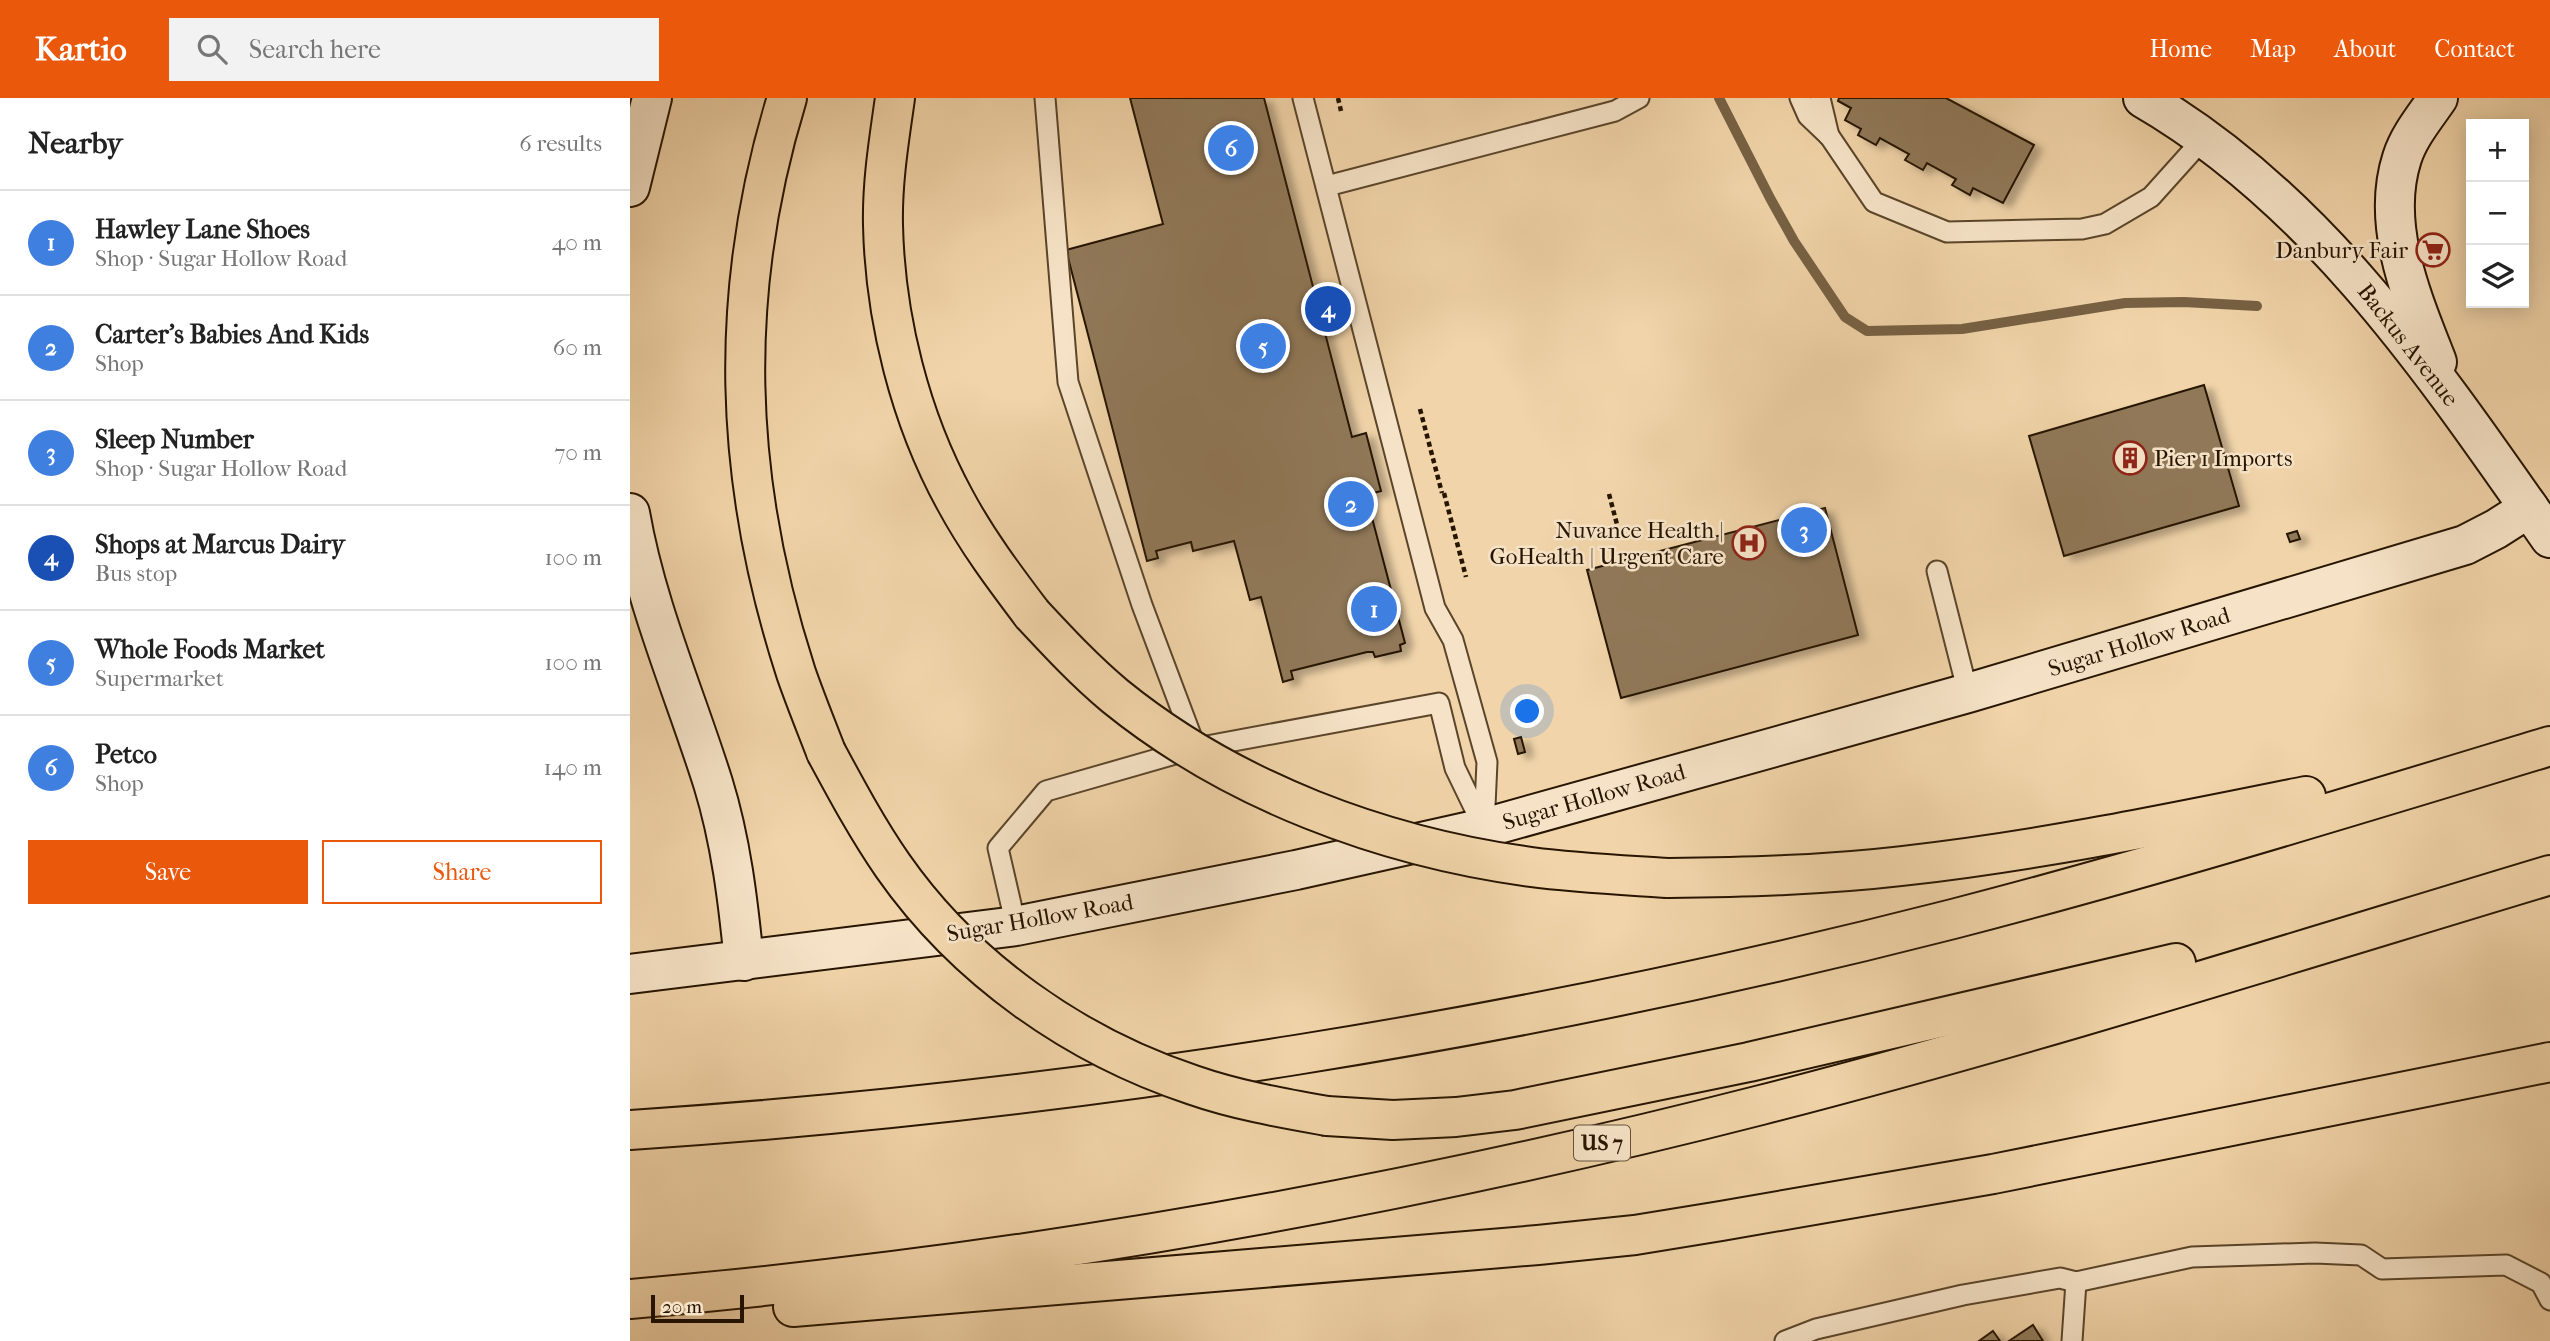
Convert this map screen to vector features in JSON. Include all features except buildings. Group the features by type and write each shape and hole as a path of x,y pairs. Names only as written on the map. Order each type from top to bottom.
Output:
{"highway":[{"path":"787,98 760,202 748,276 744,353 746,433 756,510 773,592 796,673 826,752 859,813 894,868 935,918 977,960 1028,1001 1080,1035 1136,1064 1193,1086 1257,1104 1327,1116 1393,1120 1456,1117 1515,1110 1930,1021 2550,874"},
{"path":"895,98 887,157 883,225 890,300 904,371 926,439 954,499 990,559 1032,614 1071,656 1114,695 1163,732 1217,765 1285,798 1379,833 1459,854 1530,867 1668,878 1818,873 1979,857 2067,844 2542,748"},
{"path":"630,1130 841,1113 1172,1073 1394,1037 1581,1002 1841,946 2012,903 2182,856 2542,748"},
{"name":"US 7","path":"630,1299 886,1271 1109,1240 1327,1201 1546,1156 1750,1108 1976,1047 2550,874"},
{"path":"630,1317 1119,1281 1635,1235 1993,1174 2550,1062"}],"street":[{"path":"630,187 652,98"},
{"name":"Backus Avenue","path":"2143,98 2204,138 2277,199 2350,271 2453,403 2540,523"},
{"path":"2438,98 2412,134 2402,158 2397,186 2396,217 2400,252 2411,293 2453,403"},
{"path":"630,513 660,627 714,785 735,881 744,961"},
{"name":"Sugar Hollow Road","path":"630,974 1016,926 1296,870 1484,828 1968,693 2465,545 2497,529 2540,523"}],"lane":[{"path":"1045,98 1068,382 1142,605 1196,748"},
{"path":"1303,98 1435,608 1453,640 1487,762 1484,828"},
{"path":"1327,186 1615,111 1639,98"},
{"path":"1800,98 1808,116 1830,137 1874,202 1947,232 2082,229 2105,224 2151,197 2204,138"},
{"path":"1820,98 1830,137"},
{"path":"1937,571 1968,693"},
{"path":"1016,926 999,848 1046,791 1196,748 1439,703 1455,768 1484,828"},
{"path":"1785,1341 1816,1329 1963,1295 2060,1278 2076,1282 2192,1257 2315,1253 2361,1255 2382,1269 2506,1265 2541,1283 2550,1300"},
{"path":"2073,1341 2076,1282"}],"path":[{"path":"1338,98 1341,111"},
{"path":"1420,409 1466,577"},
{"path":"1609,494 1620,536"}],"waterway":[{"path":"1719,98 1794,241 1845,317 1867,331 1962,329 2125,303 2184,302 2257,306"}],"place":[{"name":"Petco","path":"1231,148"},
{"name":"Danbury Fair","path":"2433,250"},
{"name":"Shops at Marcus Dairy","path":"1328,309"},
{"name":"Whole Foods Market","path":"1263,346"},
{"name":"Pier 1 Imports","path":"2130,458"},
{"name":"Carter's Babies And Kids","path":"1351,504"},
{"name":"Sleep Number","path":"1804,530"},
{"name":"Nuvance Health | GoHealth | Urgent Care","path":"1749,543"},
{"name":"Hawley Lane Shoes","path":"1374,609"}]}
